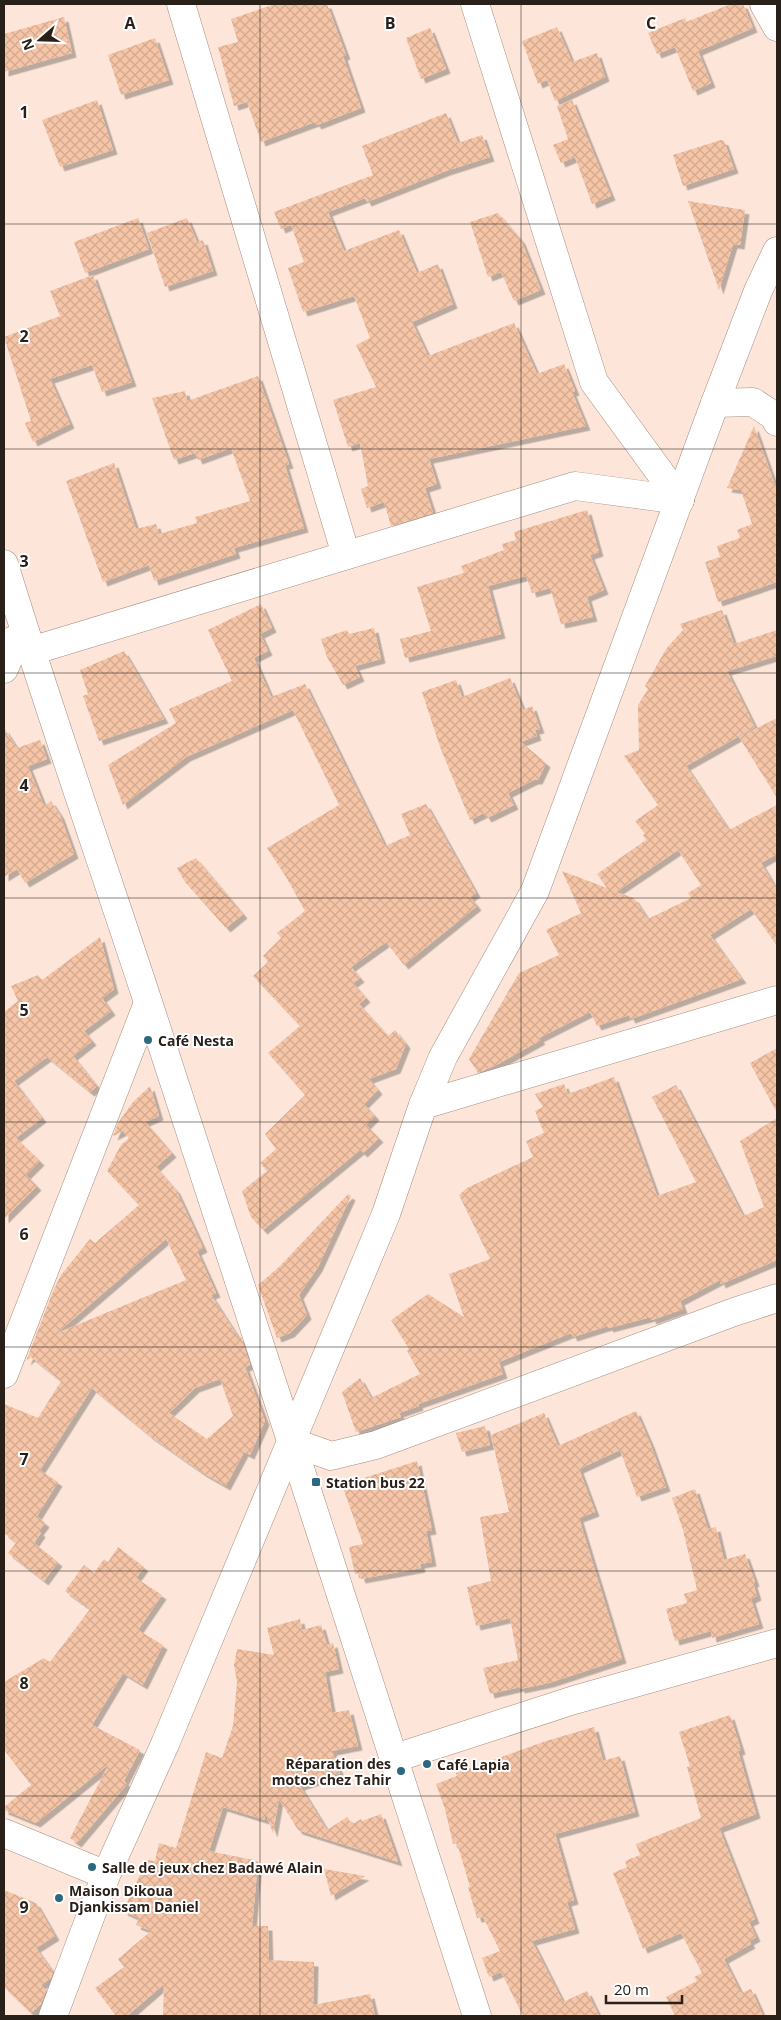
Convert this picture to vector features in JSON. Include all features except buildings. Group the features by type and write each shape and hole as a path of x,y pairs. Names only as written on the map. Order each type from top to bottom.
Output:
{"street":[{"path":"181,4 346,555"},
{"path":"475,4 594,382 680,500"},
{"path":"764,4 777,26"},
{"path":"54,2016 106,1875 165,1744 386,1214 443,1057 535,892 715,404 768,288 777,251"},
{"path":"715,404 753,402 774,416 777,422"},
{"path":"4,669 17,645 346,555 575,486 680,500"},
{"path":"4,564 17,645 148,1003 395,1758 477,2016"},
{"path":"424,1105 777,1000"},
{"path":"4,1374 148,1003"},
{"path":"292,1442 331,1456 376,1444 734,1312 777,1298"},
{"path":"395,1758 574,1700 777,1643"},
{"path":"4,1833 106,1875"}],"place":[{"name":"Café Nesta","path":"148,1040"},
{"name":"Station bus 22","path":"316,1482"},
{"name":"Café Lapia","path":"427,1764"},
{"name":"Réparation des motos chez Tahir","path":"401,1771"},
{"name":"Salle de jeux chez Badawé Alain","path":"92,1867"},
{"name":"Maison Dikoua Djankissam Daniel","path":"59,1898"}]}
